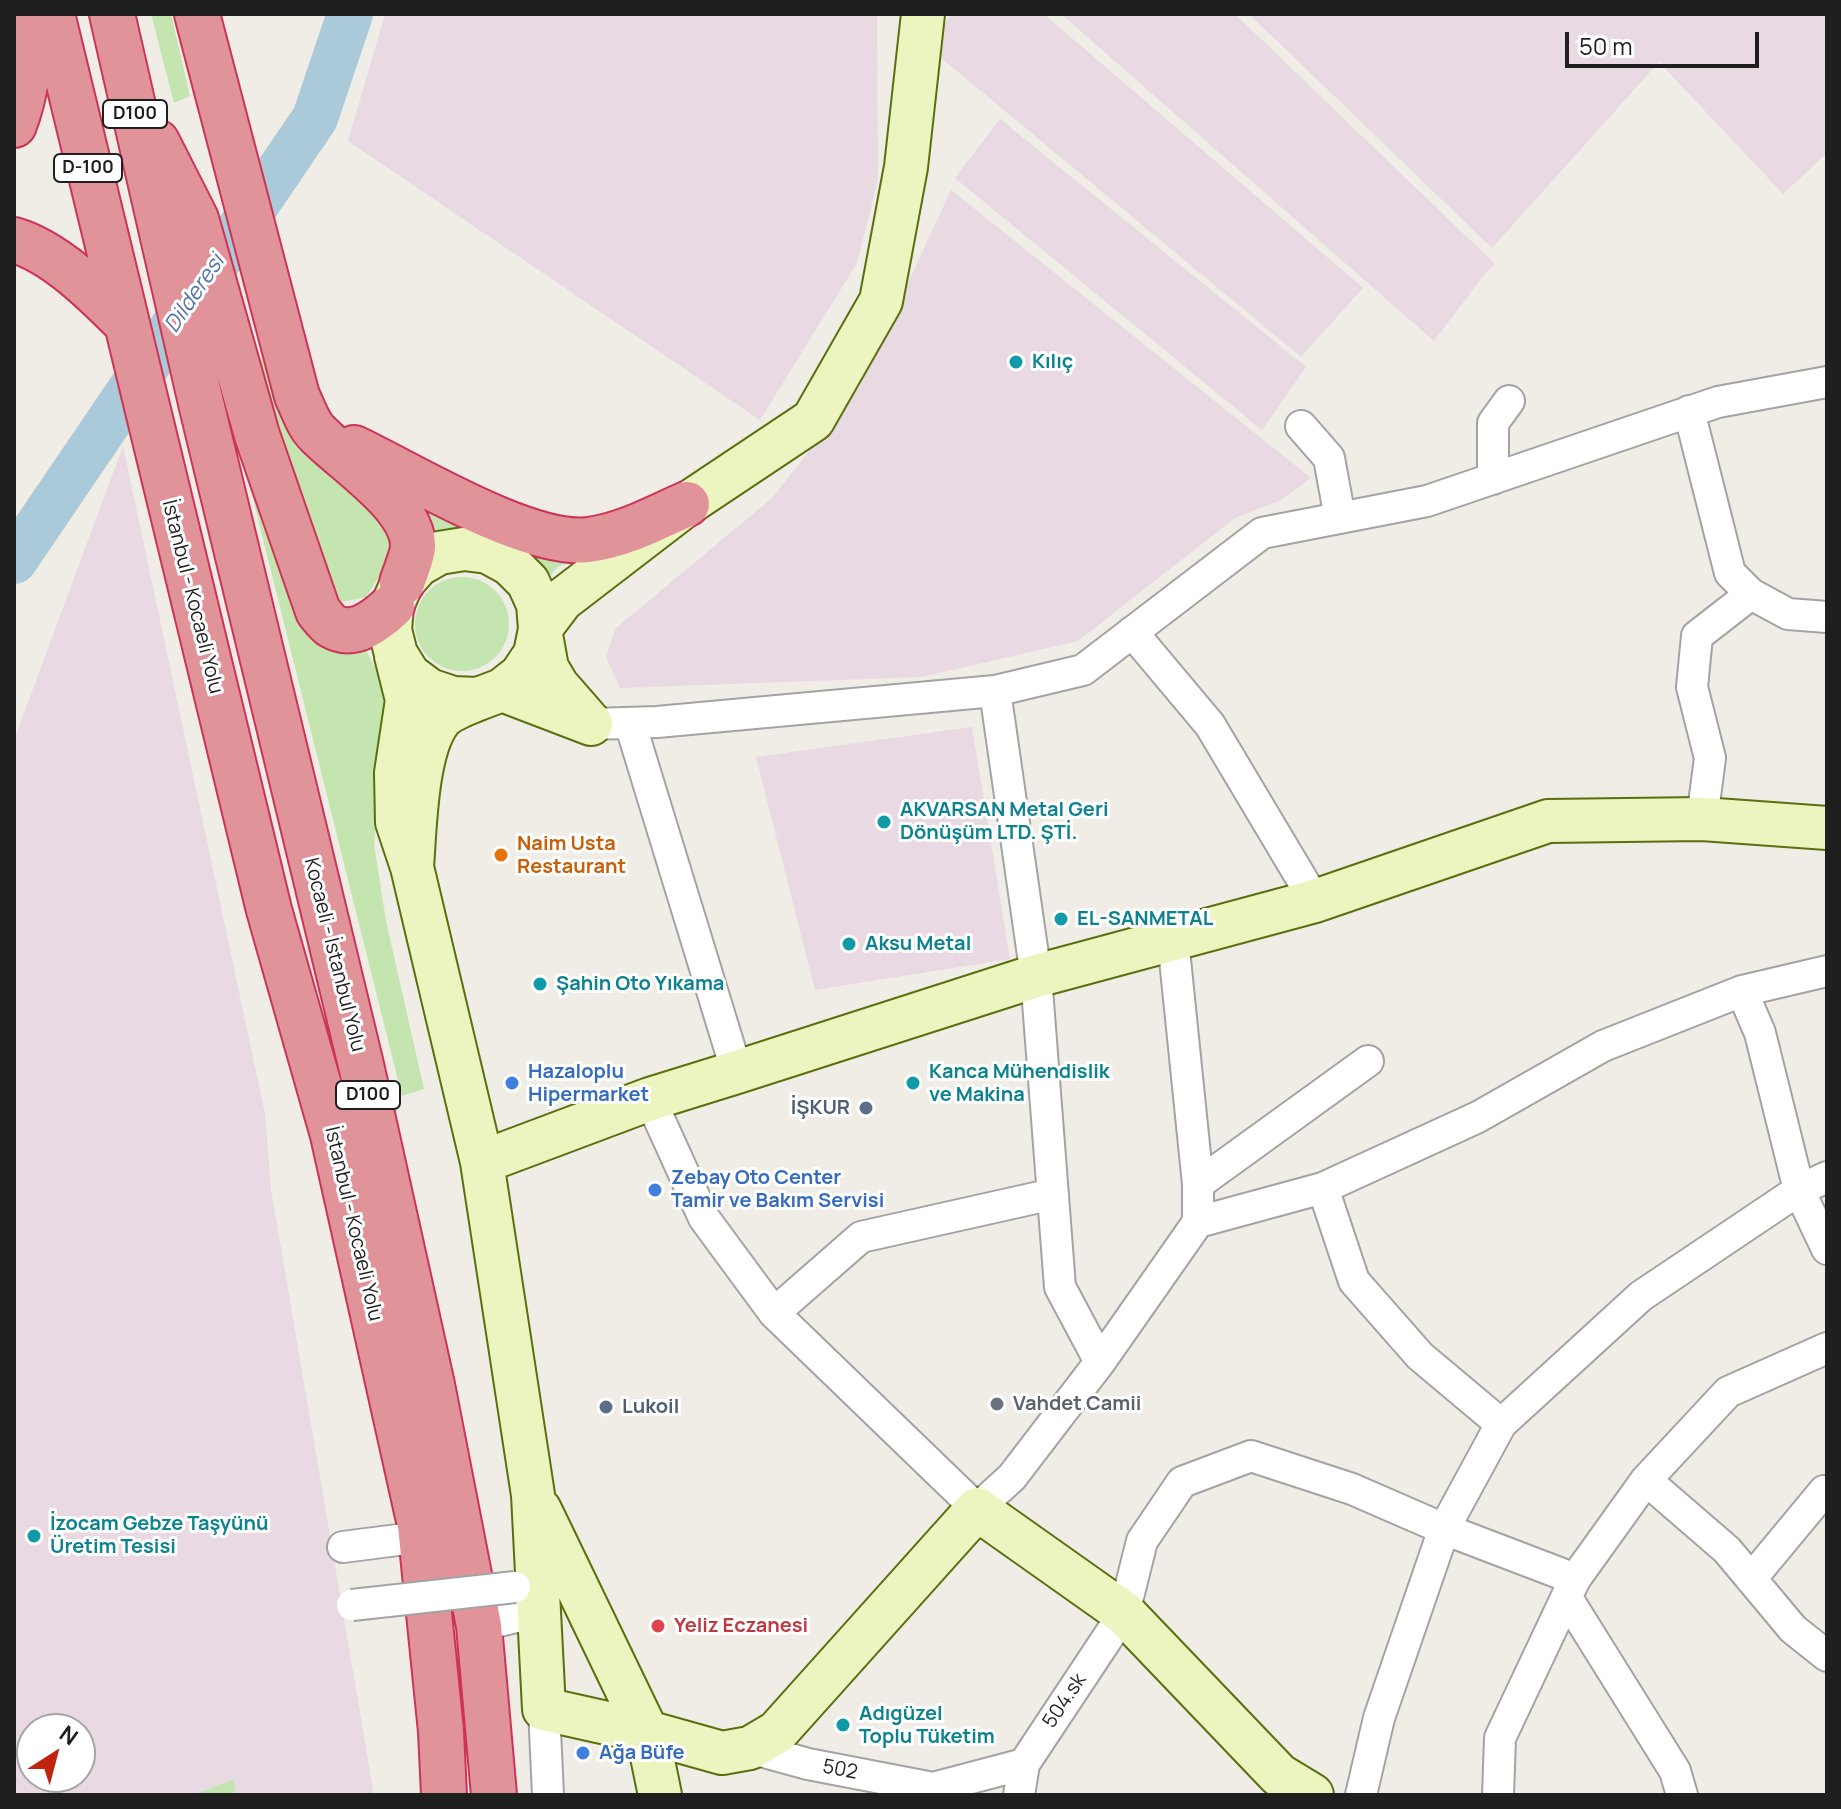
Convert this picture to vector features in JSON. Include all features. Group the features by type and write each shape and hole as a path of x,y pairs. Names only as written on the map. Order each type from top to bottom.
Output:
{"highway":[{"path":"14,125 20,108 31,42 31,14"},
{"name":"D-100","path":"52,14 125,322"},
{"name":"D100","path":"112,14 130,88 176,217"},
{"path":"176,217 239,373 257,435 318,611 333,627 355,630 376,622 397,595 413,547 397,507 381,489 315,432 297,396 197,14"},
{"name":"Kocaeli - İstanbul Yolu","path":"176,217 201,403 361,1065 432,1385 479,1626 494,1795"},
{"path":"14,240 58,264 92,288 125,322"},
{"name":"İstanbul - Kocaeli Yolu","path":"125,322 269,910 333,1135 421,1537 441,1731 444,1795"},
{"path":"280,325 324,420 351,447 477,509 551,538 587,540 620,533 687,504"}],"main road":[{"path":"412,867 421,770 441,718 521,675 535,654 540,629 562,600 687,504 813,420 881,301 906,167 923,14"},
{"path":"610,723 557,685 547,668 538,604 528,582 510,564 488,552 464,549 439,553 418,565 397,595 390,630 407,700 396,773 397,822 412,867 482,1162 533,1495 526,1600 544,1709 722,1753 750,1748 777,1732 977,1509 1124,1613 1279,1775 1312,1795"},
{"path":"396,654 409,675 429,690 453,698 490,694 610,723"},
{"path":"482,1162 650,1099 1036,976 1315,901 1548,821 1702,819 1827,828"},
{"path":"533,1495 647,1732 660,1795"}],"street":[{"path":"737,1072 610,723 995,691 1083,670 1262,533 1427,501 1718,402 1827,382"},
{"path":"1493,479 1493,423 1509,401"},
{"path":"1689,411 1730,573 1751,594 1788,614 1827,617"},
{"path":"1301,426 1329,458 1340,518"},
{"path":"1702,819 1710,758 1692,687 1697,636 1751,594"},
{"path":"1132,632 1210,725 1315,901"},
{"path":"995,691 1036,976 1060,1287 1100,1362"},
{"path":"650,1099 704,1218 774,1313 977,1509 1012,1477 1100,1362 1198,1222 1198,1184 1173,940"},
{"path":"1198,1222 1323,1188 1478,1117 1603,1046 1742,991 1827,971"},
{"path":"1742,991 1760,1033 1799,1190 1827,1249"},
{"path":"1198,1184 1368,1061"},
{"path":"1361,1795 1379,1718 1444,1529 1501,1424 1641,1296 1799,1190 1827,1177"},
{"path":"1323,1188 1354,1281 1420,1356 1501,1424"},
{"path":"774,1313 861,1237 1053,1194"},
{"path":"1498,1795 1500,1738 1571,1588 1646,1480 1728,1392 1827,1348"},
{"name":"504.sk","path":"1019,1795 1024,1764 1124,1613 1142,1541 1182,1482 1251,1456 1352,1489 1571,1588"},
{"path":"1646,1480 1727,1550 1793,1629 1827,1656"},
{"path":"1751,1579 1824,1491"},
{"path":"343,1547 421,1537"},
{"path":"1571,1588 1675,1771 1682,1795"},
{"path":"479,1626 526,1600"},
{"path":"352,1605 526,1600"},
{"path":"544,1709 548,1795"},
{"name":"502","path":"750,1748 869,1786 933,1788 1024,1764"}],"shaded area":[{"path":"385,14 877,14 878,180 857,263 760,420 348,141"},
{"path":"952,14 1044,14 1363,288 1301,357 928,47"},
{"path":"1061,14 1235,14 1495,264 1434,341"},
{"path":"1249,14 1827,14 1827,153 1783,194 1659,62 1492,248"},
{"path":"1000,119 1306,367 1262,430 955,178"},
{"name":"Kılıç","path":"951,190 1311,478 1281,500 1235,518 1078,641 922,677 620,688 606,658 615,629 772,498 860,386"},
{"path":"123,446 265,1114 271,1189 374,1795 14,1795 14,740"},
{"name":"AKVARSAN Metal Geri Dönüşüm LTD. ŞTİ.","path":"972,727 1010,959 815,990 756,757"}],"green space":[{"path":"151,14 171,14 190,96 174,103"},
{"path":"250,357 261,357 274,384 349,484 392,530 394,553 366,597 341,602 323,589"},
{"path":"238,439 358,644 366,650 384,686 390,716 382,756 374,844 386,921 424,1089 402,1096"},
{"path":"409,499 580,558 558,567 551,575 534,560 429,535"},
{"path":"462,577 480,581 495,591 505,606 509,624 505,642 495,657 480,667 462,671 444,667 429,657 419,642 415,624 419,606 429,591 444,581"},
{"path":"234,1779 235,1795 193,1795"}],"waterway":[{"name":"Dilderesi","path":"14,561 315,118 350,14"}],"place":[{"name":"Kılıç","path":"1016,362"},
{"name":"AKVARSAN Metal Geri Dönüşüm LTD. ŞTİ.","path":"884,822"},
{"name":"Naim Usta Restaurant","path":"501,855"},
{"name":"EL-SANMETAL","path":"1061,919"},
{"name":"Aksu Metal","path":"849,944"},
{"name":"Şahin Oto Yıkama","path":"540,984"},
{"name":"Hazaloplu Hipermarket","path":"512,1083"},
{"name":"Kanca Mühendislik ve Makina","path":"913,1083"},
{"name":"İŞKUR","path":"866,1108"},
{"name":"Zebay Oto Center Tamir ve Bakım Servisi","path":"655,1190"},
{"name":"Vahdet Camii","path":"997,1404"},
{"name":"Lukoil","path":"606,1407"},
{"name":"İzocam Gebze Taşyünü Üretim Tesisi","path":"34,1536"},
{"name":"Yeliz Eczanesi","path":"658,1626"},
{"name":"Adıgüzel Toplu Tüketim","path":"843,1725"},
{"name":"Ağa Büfe","path":"583,1753"}]}
